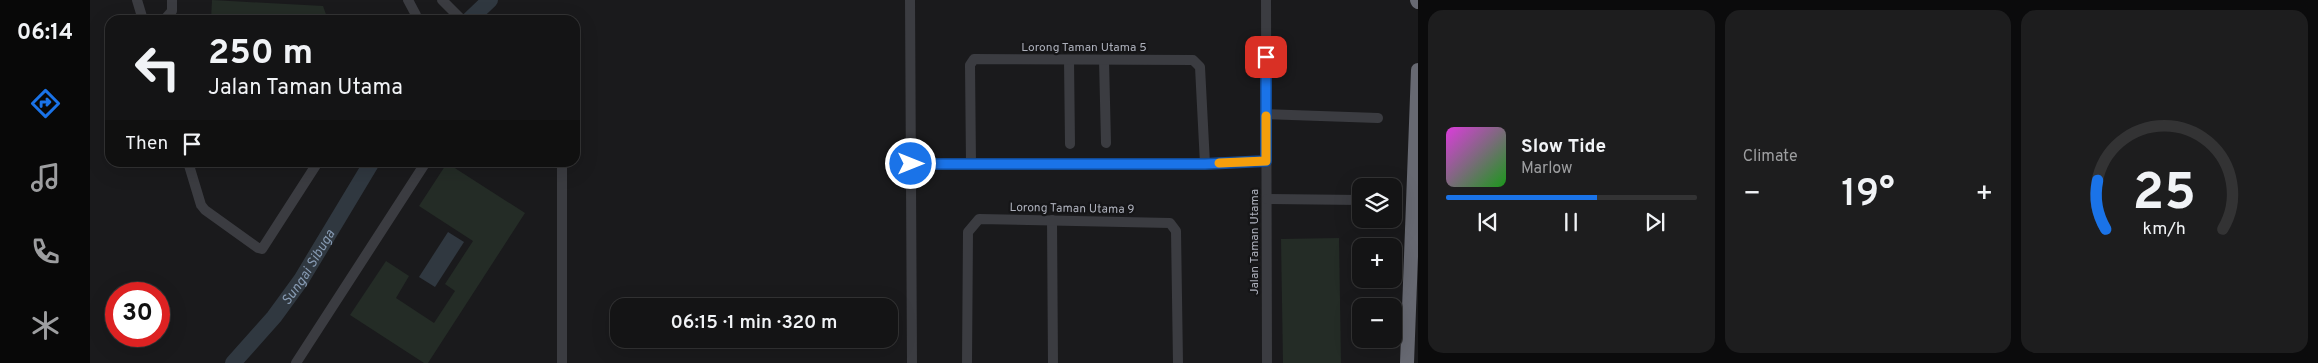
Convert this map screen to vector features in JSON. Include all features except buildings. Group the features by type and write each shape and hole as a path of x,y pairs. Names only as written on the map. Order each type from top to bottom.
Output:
{"highway":[{"path":"1407,363 1418,70"}],"street":[{"path":"137,0 142,15"},
{"path":"168,15 172,11 172,0"},
{"path":"408,0 416,15"},
{"path":"442,0 456,15"},
{"path":"910,0 912,363"},
{"name":"Jalan Taman Utama","path":"1266,0 1267,363"},
{"name":"Lorong Taman Utama 5","path":"971,164 971,62 974,59 1193,60 1200,67 1205,164"},
{"path":"1069,60 1070,144"},
{"path":"1104,60 1106,143"},
{"path":"1266,114 1378,118"},
{"path":"911,164 1205,164 1266,161"},
{"path":"190,167 205,210 258,248 262,248 315,167"},
{"path":"296,363 423,167"},
{"path":"562,167 562,363"},
{"path":"1267,199 1352,200"},
{"name":"Lorong Taman Utama 9","path":"967,363 968,232 971,225 979,219 1170,222 1176,231 1178,363"},
{"path":"1052,220 1053,363"}],"shaded area":[{"path":"212,0 323,6 326,15 211,15"},
{"path":"444,167 453,167 525,213 428,363 424,363 350,315 386,261 409,276 396,298 434,323 455,291 445,284 473,241 419,206"},
{"path":"448,232 464,242 435,287 419,277"},
{"path":"1339,238 1341,363 1283,363 1281,239"}],"waterway":[{"name":"Sungai Sibuga","path":"474,15 490,0"},
{"name":"Sungai Sibuga","path":"233,363 274,317 301,280 369,167"}],"slow traffic":[{"path":"1219,163 1266,161 1266,116"}],"route":[{"path":"911,164 1205,164 1266,161 1266,57"}]}
